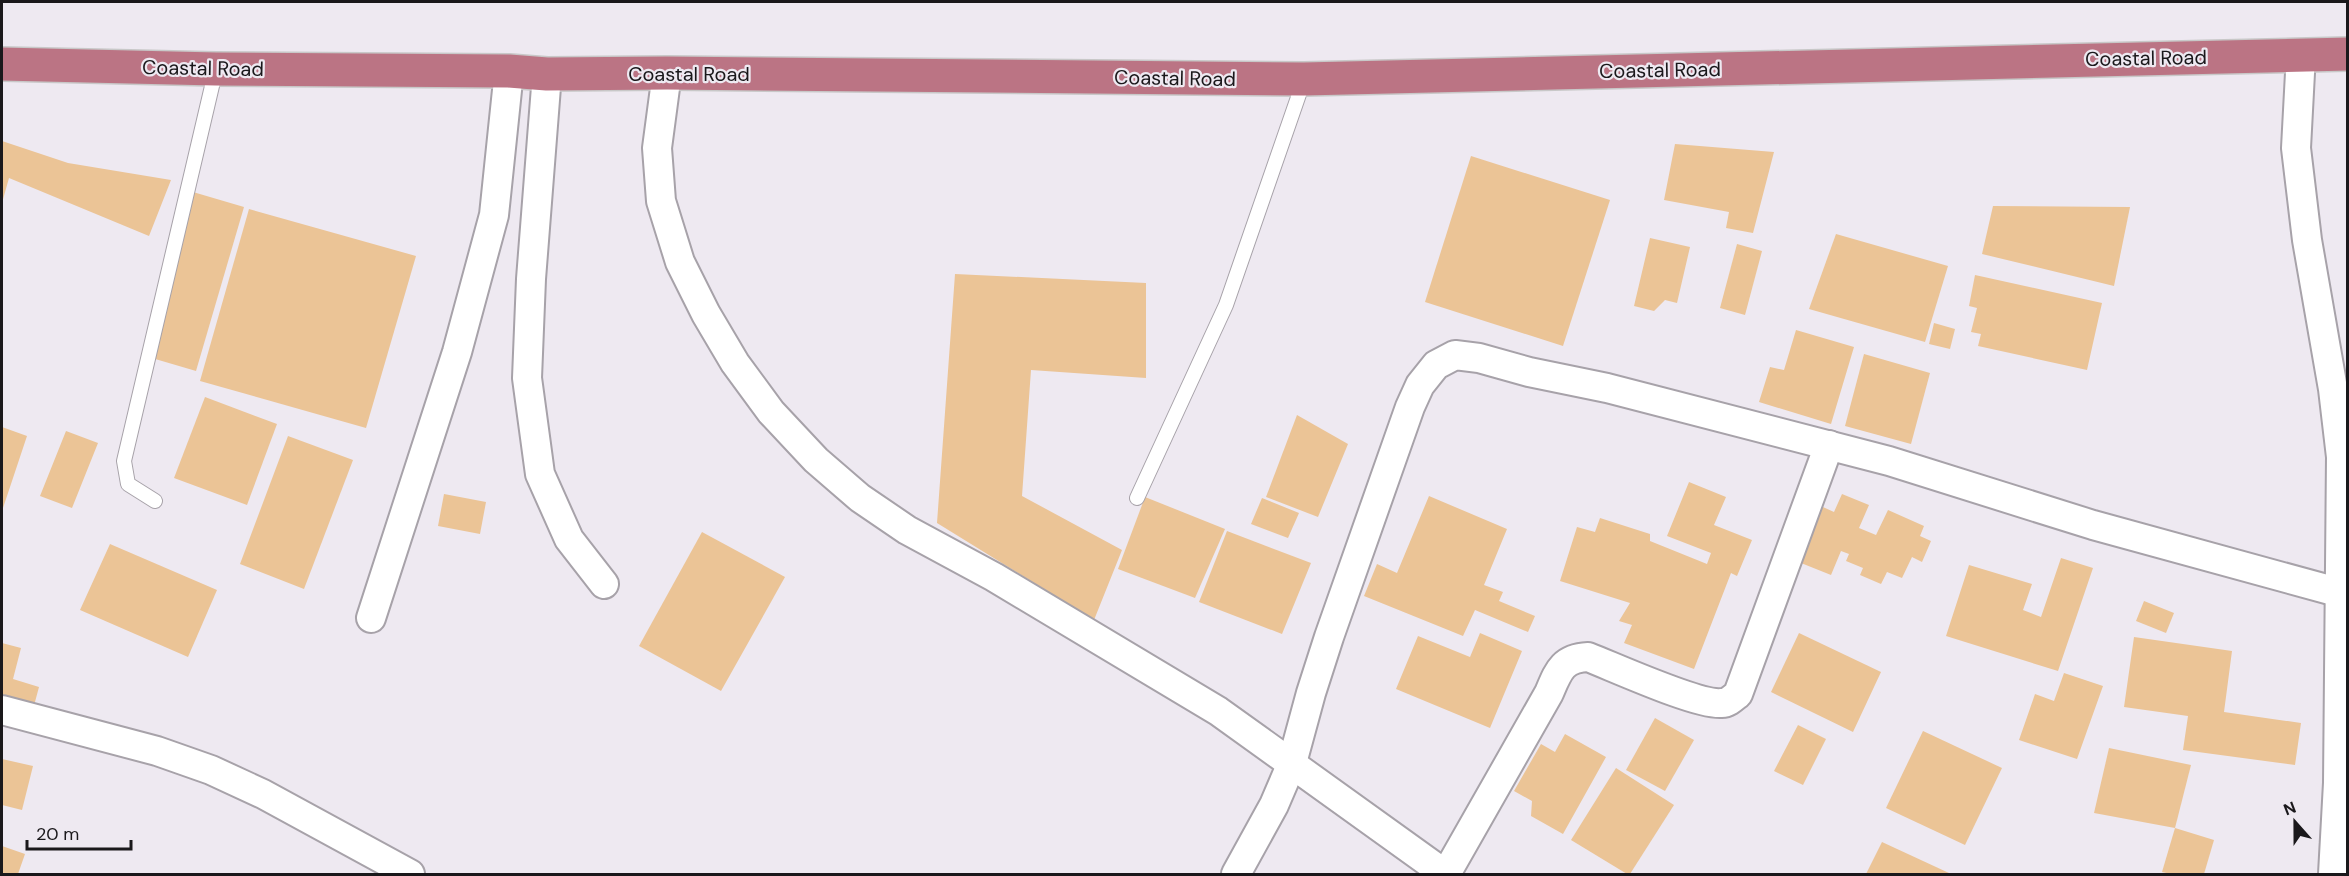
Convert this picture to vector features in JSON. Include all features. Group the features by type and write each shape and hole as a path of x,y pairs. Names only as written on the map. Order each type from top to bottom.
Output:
{"highway":[{"name":"Coastal Road","path":"2,64 216,69 509,71 547,74 1304,79 2348,54"}],"street":[{"path":"2301,54 2296,148 2307,240 2341,457 2338,783 2333,874"},
{"path":"371,618 457,352 494,215 509,71"},
{"path":"667,73 657,148 661,201 680,262 706,314 735,363 771,412 816,460 860,498 907,530 994,577 1218,711 1446,874 1543,704 1559,671 1574,658 1588,657 1713,704 1725,703 1738,694 1829,445"},
{"path":"547,74 531,279 527,378 540,474 569,539 604,584"},
{"path":"1236,874 1274,805 1292,764 1329,637 1410,407 1420,385 1436,365 1455,355 1479,358 1529,372 1607,388 1829,445 2093,525 2341,593"},
{"path":"2,710 157,751 212,770 263,794 410,874"}],"lane":[{"path":"155,501 128,484 124,461 216,69"},
{"path":"1137,498 1226,305 1304,79"}],"building":[{"path":"2,141 68,163 171,180 149,236 9,178 2,203"},
{"path":"1675,144 1774,152 1753,233 1726,228 1729,212 1664,200"},
{"path":"1471,156 1610,200 1563,346 1425,302"},
{"path":"193,192 244,207 196,371 145,356"},
{"path":"1993,206 2130,207 2114,286 1982,254"},
{"path":"249,209 416,256 366,428 200,381"},
{"path":"1836,234 1948,266 1925,342 1809,309"},
{"path":"1650,238 1690,247 1677,303 1665,300 1654,311 1634,306"},
{"path":"1737,244 1762,251 1745,315 1720,308"},
{"path":"955,274 1146,283 1146,378 1031,370 1022,496 1122,550 1094,620 937,523"},
{"path":"1975,275 2102,303 2087,370 1978,346 1981,334 1971,332 1977,308 1969,306"},
{"path":"1934,323 1955,329 1950,349 1929,344"},
{"path":"1796,330 1854,347 1831,424 1759,402 1770,367 1784,370"},
{"path":"1864,354 1930,373 1911,444 1845,426"},
{"path":"205,397 277,424 247,505 174,478"},
{"path":"1297,415 1348,444 1318,517 1266,497"},
{"path":"2,427 27,436 2,511"},
{"path":"66,431 98,443 72,508 40,496"},
{"path":"288,436 353,460 304,589 240,564"},
{"path":"1689,482 1726,497 1714,525 1752,540 1737,576 1731,573 1694,669 1624,643 1632,625 1619,621 1630,603 1560,581 1577,527 1595,532 1600,518 1650,534 1650,541 1707,564 1711,553 1667,536"},
{"path":"444,494 486,502 480,534 438,526"},
{"path":"1842,494 1869,505 1859,528 1876,535 1888,510 1924,526 1920,536 1931,541 1922,562 1912,557 1902,578 1887,572 1881,584 1860,575 1863,568 1846,561 1849,554 1841,551 1831,575 1791,559 1814,503 1834,512"},
{"path":"1429,496 1507,529 1484,585 1503,592 1499,601 1535,616 1528,632 1475,610 1463,636 1364,596 1377,564 1397,573"},
{"path":"1145,497 1225,529 1195,598 1118,569"},
{"path":"1262,498 1299,513 1288,538 1251,524"},
{"path":"1227,531 1311,563 1282,634 1199,602"},
{"path":"702,532 785,577 721,691 639,646"},
{"path":"110,544 217,590 188,657 80,610"},
{"path":"2061,558 2093,568 2058,671 1946,636 1969,565 2032,584 2023,610 2041,617"},
{"path":"2144,601 2174,613 2166,633 2136,621"},
{"path":"1480,633 1522,651 1490,728 1396,689 1418,636 1470,657"},
{"path":"1799,633 1881,672 1853,732 1771,692"},
{"path":"2134,637 2232,651 2224,712 2301,723 2295,765 2183,750 2188,716 2124,707"},
{"path":"2,643 21,648 13,679 39,687 32,713 2,704"},
{"path":"2064,673 2103,686 2077,759 2019,740 2035,694 2054,701"},
{"path":"1655,718 1694,740 1665,791 1626,770"},
{"path":"1798,725 1826,739 1803,785 1774,771"},
{"path":"1923,731 2002,768 1965,845 1886,808"},
{"path":"1565,734 1606,757 1563,834 1531,816 1532,801 1514,791 1541,744 1555,752"},
{"path":"2109,748 2191,765 2175,828 2094,813"},
{"path":"2,759 33,766 22,810 2,805"},
{"path":"1616,768 1674,805 1630,874 1571,840"},
{"path":"2175,828 2214,840 2204,874 2162,872"},
{"path":"1882,842 1949,873 1866,874"},
{"path":"2,846 25,854 18,874 2,874"}]}
